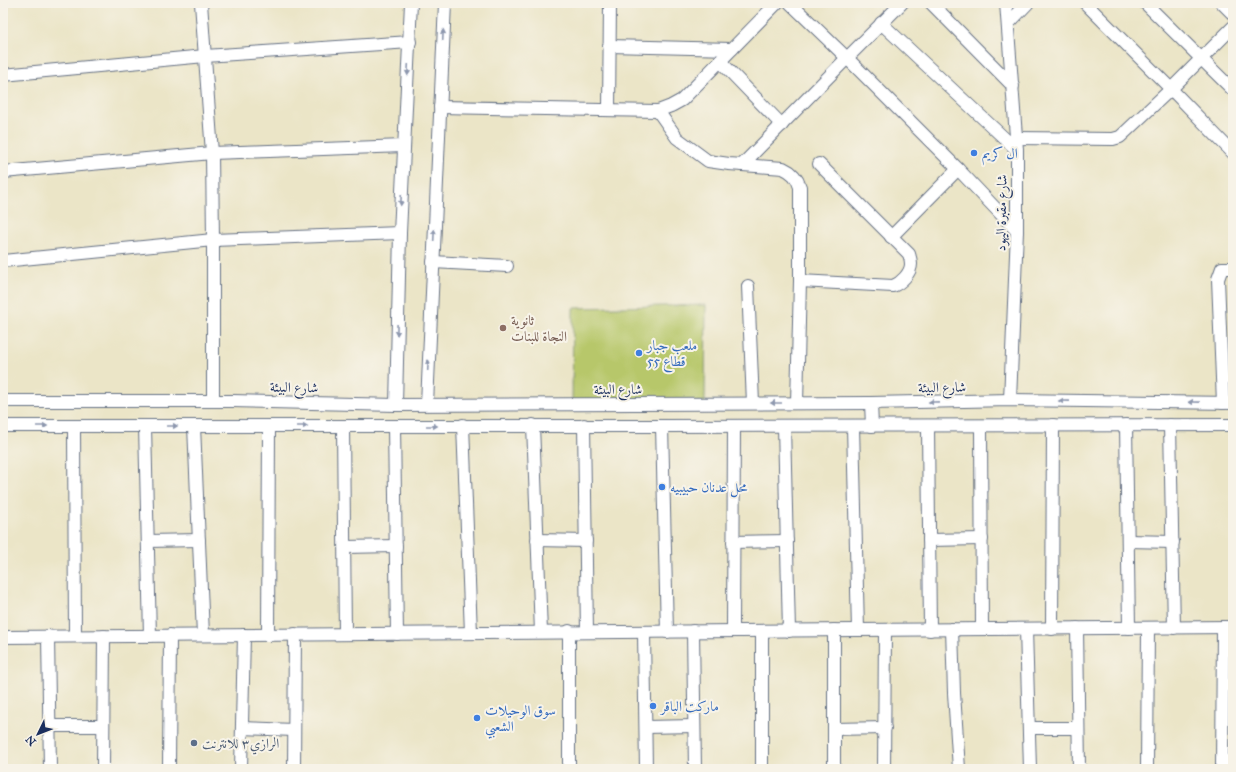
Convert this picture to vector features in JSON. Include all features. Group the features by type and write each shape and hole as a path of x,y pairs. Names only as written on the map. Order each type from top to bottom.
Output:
{"street":[{"path":"201,3 212,153 213,401"},
{"path":"396,405 400,233 412,3"},
{"path":"427,404 445,3"},
{"path":"609,110 610,3"},
{"path":"440,107 658,111 682,100 777,3"},
{"path":"790,3 958,169 1017,231"},
{"path":"742,165 902,3"},
{"path":"931,3 1013,86"},
{"name":"شارع مقبرة اليهود","path":"1006,3 1017,150 1017,231 1010,400"},
{"path":"1008,24 1028,3"},
{"path":"1085,3 1233,153"},
{"path":"1145,3 1233,90"},
{"path":"1222,3 1233,14"},
{"path":"881,23 1017,150"},
{"path":"1016,138 1113,139 1120,137 1233,27"},
{"path":"3,75 205,56 410,42"},
{"path":"609,46 732,49"},
{"path":"720,61 782,125"},
{"path":"658,111 678,138 708,161 783,168 789,171 798,181 800,187 800,281 797,403"},
{"path":"3,172 212,153 404,146"},
{"path":"800,281 893,286 899,284 911,270 912,263 909,254 819,164"},
{"path":"891,237 958,169"},
{"path":"3,261 213,240 400,233"},
{"path":"433,262 507,266"},
{"path":"1228,403 1218,279 1222,268 1233,268"},
{"path":"748,286 753,403"},
{"name":"شارع البيئة","path":"3,401 213,401 396,405 871,403 1010,400 1228,403"},
{"path":"871,403 872,426"},
{"path":"533,425 541,632"},
{"path":"584,425 587,632"},
{"path":"1052,629 1053,425"},
{"path":"1126,425 1129,628"},
{"path":"1170,425 1174,628"},
{"path":"3,426 1233,425"},
{"path":"74,426 75,636"},
{"path":"145,426 150,636"},
{"path":"194,426 203,635"},
{"path":"268,635 269,426"},
{"path":"343,426 346,634"},
{"path":"394,426 397,634"},
{"path":"463,426 471,633"},
{"path":"662,426 667,632"},
{"path":"733,631 734,426"},
{"path":"784,426 789,630"},
{"path":"853,426 858,630"},
{"path":"928,426 930,630"},
{"path":"981,426 982,629"},
{"path":"929,540 982,539"},
{"path":"148,541 199,540"},
{"path":"537,540 586,541"},
{"path":"733,542 787,541"},
{"path":"1128,541 1173,542"},
{"path":"344,547 396,546"},
{"path":"3,637 1228,627 1228,728 1222,769"},
{"path":"1077,628 1078,769"},
{"path":"1148,628 1148,769"},
{"path":"952,629 959,769"},
{"path":"1026,629 1030,769"},
{"path":"834,630 834,769"},
{"path":"884,769 885,630"},
{"path":"693,631 694,769"},
{"path":"762,631 762,769"},
{"path":"569,632 569,769"},
{"path":"644,632 646,769"},
{"path":"294,769 295,634"},
{"path":"170,635 170,769"},
{"path":"241,769 244,635"},
{"path":"48,636 50,769"},
{"path":"103,769 104,636"},
{"path":"49,726 104,726"},
{"path":"646,727 694,726"},
{"path":"242,728 294,730"},
{"path":"834,729 885,728"},
{"path":"1029,728 1078,728"}],"green space":[{"path":"706,305 705,403 572,404 573,308"}],"place":[{"name":"ال كريم","path":"974,153"},
{"name":"ثانوية النجاة للبنات","path":"503,328"},
{"name":"ملعب جبار قطاع 55","path":"639,353"},
{"name":"محل عدنان حبيبيه","path":"662,487"},
{"name":"ماركت الباقر","path":"653,706"},
{"name":"سوق الوحيلات الشعبي","path":"477,718"},
{"name":"الرازي٣ للانترنت","path":"194,743"}]}
